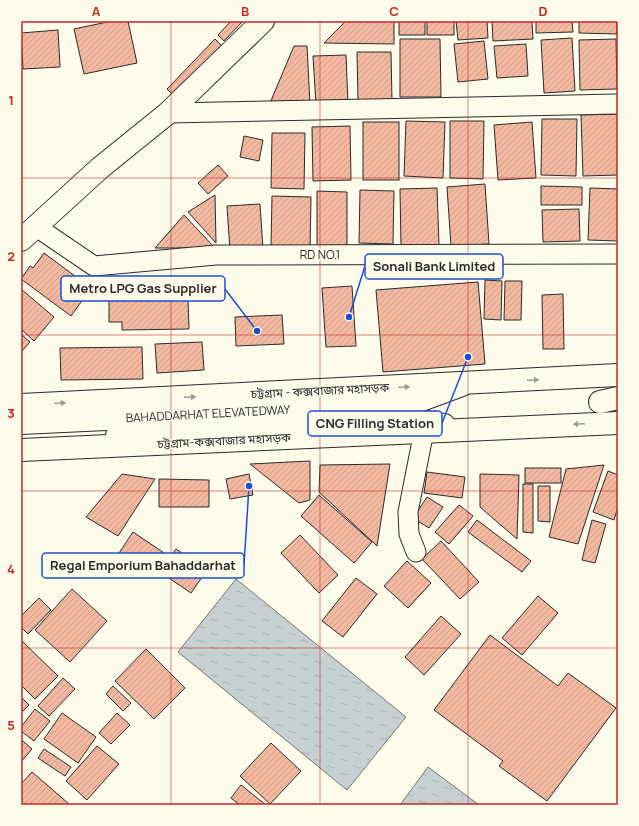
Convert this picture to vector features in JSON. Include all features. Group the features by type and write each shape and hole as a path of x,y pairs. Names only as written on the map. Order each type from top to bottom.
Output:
{"main road":[{"path":"28,233 100,168 168,113 262,21"},
{"name":"চট্টগ্রাম - কক্সবাজার মহাসড়ক","path":"21,405 464,384 618,375"},
{"name":"BAHADDARHAT ELEVATEDWAY","path":"21,423 408,405 464,384"},
{"path":"618,398 600,402 618,404"},
{"name":"BAHADDARHAT ELEVATEDWAY","path":"21,440 409,420 473,429"},
{"name":"চট্টগ্রাম-কক্সবাজার মহাসড়ক","path":"21,450 618,423"}],"street":[{"path":"168,113 618,104"},
{"name":"RD NO.1","path":"28,233 94,266 216,256 618,254"},
{"path":"416,552 409,534 408,512 424,431"}],"water":[{"path":"236,579 406,717 347,790 178,652"},
{"path":"428,767 479,805 400,805"}],"building":[{"path":"112,21 128,21 137,63 84,74 74,29"},
{"path":"231,21 243,21 224,41 218,35"},
{"path":"346,21 394,21 394,44 324,43"},
{"path":"399,21 425,21 425,35 399,35"},
{"path":"427,21 454,21 454,35 427,35"},
{"path":"456,21 487,21 488,38 458,40"},
{"path":"492,21 532,21 533,39 493,41"},
{"path":"536,21 572,21 573,32 536,33"},
{"path":"579,21 617,21 617,34 579,33"},
{"path":"58,30 60,67 23,69 21,33"},
{"path":"572,38 575,91 544,93 541,40"},
{"path":"215,39 225,49 177,99 167,89"},
{"path":"400,39 440,39 441,97 400,97"},
{"path":"616,39 617,89 580,90 579,40"},
{"path":"484,41 488,79 458,82 454,44"},
{"path":"526,44 528,76 497,78 494,46"},
{"path":"294,46 307,46 310,104 270,103"},
{"path":"357,52 391,52 392,101 358,101"},
{"path":"346,55 348,103 316,105 313,56"},
{"path":"618,114 618,175 583,176 581,115"},
{"path":"542,119 577,119 576,176 541,175"},
{"path":"406,121 445,122 443,178 404,176"},
{"path":"450,121 484,121 483,179 450,178"},
{"path":"363,122 399,122 399,180 363,180"},
{"path":"532,122 536,178 498,180 494,125"},
{"path":"350,126 351,180 313,181 312,127"},
{"path":"272,133 305,133 304,189 271,188"},
{"path":"244,136 263,140 259,161 240,157"},
{"path":"218,165 228,176 208,194 198,183"},
{"path":"485,184 489,244 451,246 447,187"},
{"path":"541,186 582,187 582,205 541,205"},
{"path":"437,188 439,245 401,246 400,189"},
{"path":"590,188 618,189 618,241 588,240"},
{"path":"360,190 394,191 393,244 359,243"},
{"path":"317,191 347,192 347,248 317,248"},
{"path":"215,195 216,243 188,212"},
{"path":"272,196 311,197 310,249 271,247"},
{"path":"260,204 263,249 230,251 227,206"},
{"path":"579,209 580,241 543,242 542,210"},
{"path":"184,215 215,248 155,248"},
{"path":"44,253 91,288 71,316 21,279 30,266 33,268"},
{"path":"485,280 502,281 501,320 484,319"},
{"path":"505,281 522,281 521,320 504,320"},
{"path":"478,282 485,364 383,372 376,290"},
{"path":"352,286 356,346 326,347 322,288"},
{"path":"21,289 54,317 34,341 21,329"},
{"path":"563,294 564,349 543,349 542,295"},
{"path":"188,298 189,329 122,330 122,322 109,322 109,299"},
{"path":"282,315 284,344 236,346 235,317"},
{"path":"21,334 30,342 21,352"},
{"path":"202,342 204,370 157,373 155,344"},
{"path":"142,347 143,379 61,380 60,348"},
{"path":"310,461 310,500 299,503 250,464"},
{"path":"390,464 377,546 319,492 320,465"},
{"path":"604,465 578,544 549,537 566,469"},
{"path":"525,468 561,468 561,483 525,483"},
{"path":"608,471 618,475 618,507 614,520 593,512"},
{"path":"427,472 465,477 462,498 424,493"},
{"path":"122,474 155,479 118,536 86,517"},
{"path":"249,474 253,495 230,499 226,479"},
{"path":"480,474 519,475 517,539 480,507"},
{"path":"159,479 209,480 209,507 159,507"},
{"path":"523,484 533,484 533,533 523,532"},
{"path":"538,486 550,486 550,522 538,521"},
{"path":"319,495 372,542 354,563 301,516"},
{"path":"427,497 443,507 429,528 413,518"},
{"path":"459,505 473,516 449,544 435,532"},
{"path":"477,520 531,561 522,572 468,532"},
{"path":"592,520 606,524 595,563 582,560"},
{"path":"133,532 164,553 148,577 117,556"},
{"path":"300,535 338,575 319,593 281,553"},
{"path":"441,541 479,582 460,599 422,559"},
{"path":"176,549 207,570 191,593 160,572"},
{"path":"407,561 431,583 408,608 384,586"},
{"path":"356,578 377,594 343,637 322,621"},
{"path":"72,589 107,621 70,662 35,630"},
{"path":"538,596 558,613 522,655 502,638"},
{"path":"39,598 51,610 28,634 21,627 21,616"},
{"path":"441,616 461,634 424,675 405,657"},
{"path":"490,635 558,686 568,673 616,708 547,801 499,766 503,761 434,710"},
{"path":"21,640 58,676 35,699 21,685"},
{"path":"146,649 185,688 154,719 115,681"},
{"path":"63,678 75,689 49,716 38,706"},
{"path":"113,686 131,703 123,711 106,694"},
{"path":"21,697 29,705 21,713"},
{"path":"35,709 50,721 34,741 21,731 21,727"},
{"path":"62,713 96,737 78,763 44,739"},
{"path":"117,713 130,725 111,744 99,733"},
{"path":"23,741 32,749 21,762 21,742"},
{"path":"271,743 301,771 270,804 240,776"},
{"path":"97,746 119,764 87,800 66,781"},
{"path":"44,749 71,767 65,776 38,758"},
{"path":"32,772 69,804 21,805 21,784"},
{"path":"241,785 266,805 240,805 231,798"}],"place":[{"name":"Sonali Bank Limited","path":"349,317"},
{"name":"Metro LPG Gas Supplier","path":"257,331"},
{"name":"CNG Filling Station","path":"468,357"},
{"name":"Regal Emporium Bahaddarhat","path":"249,486"}]}
